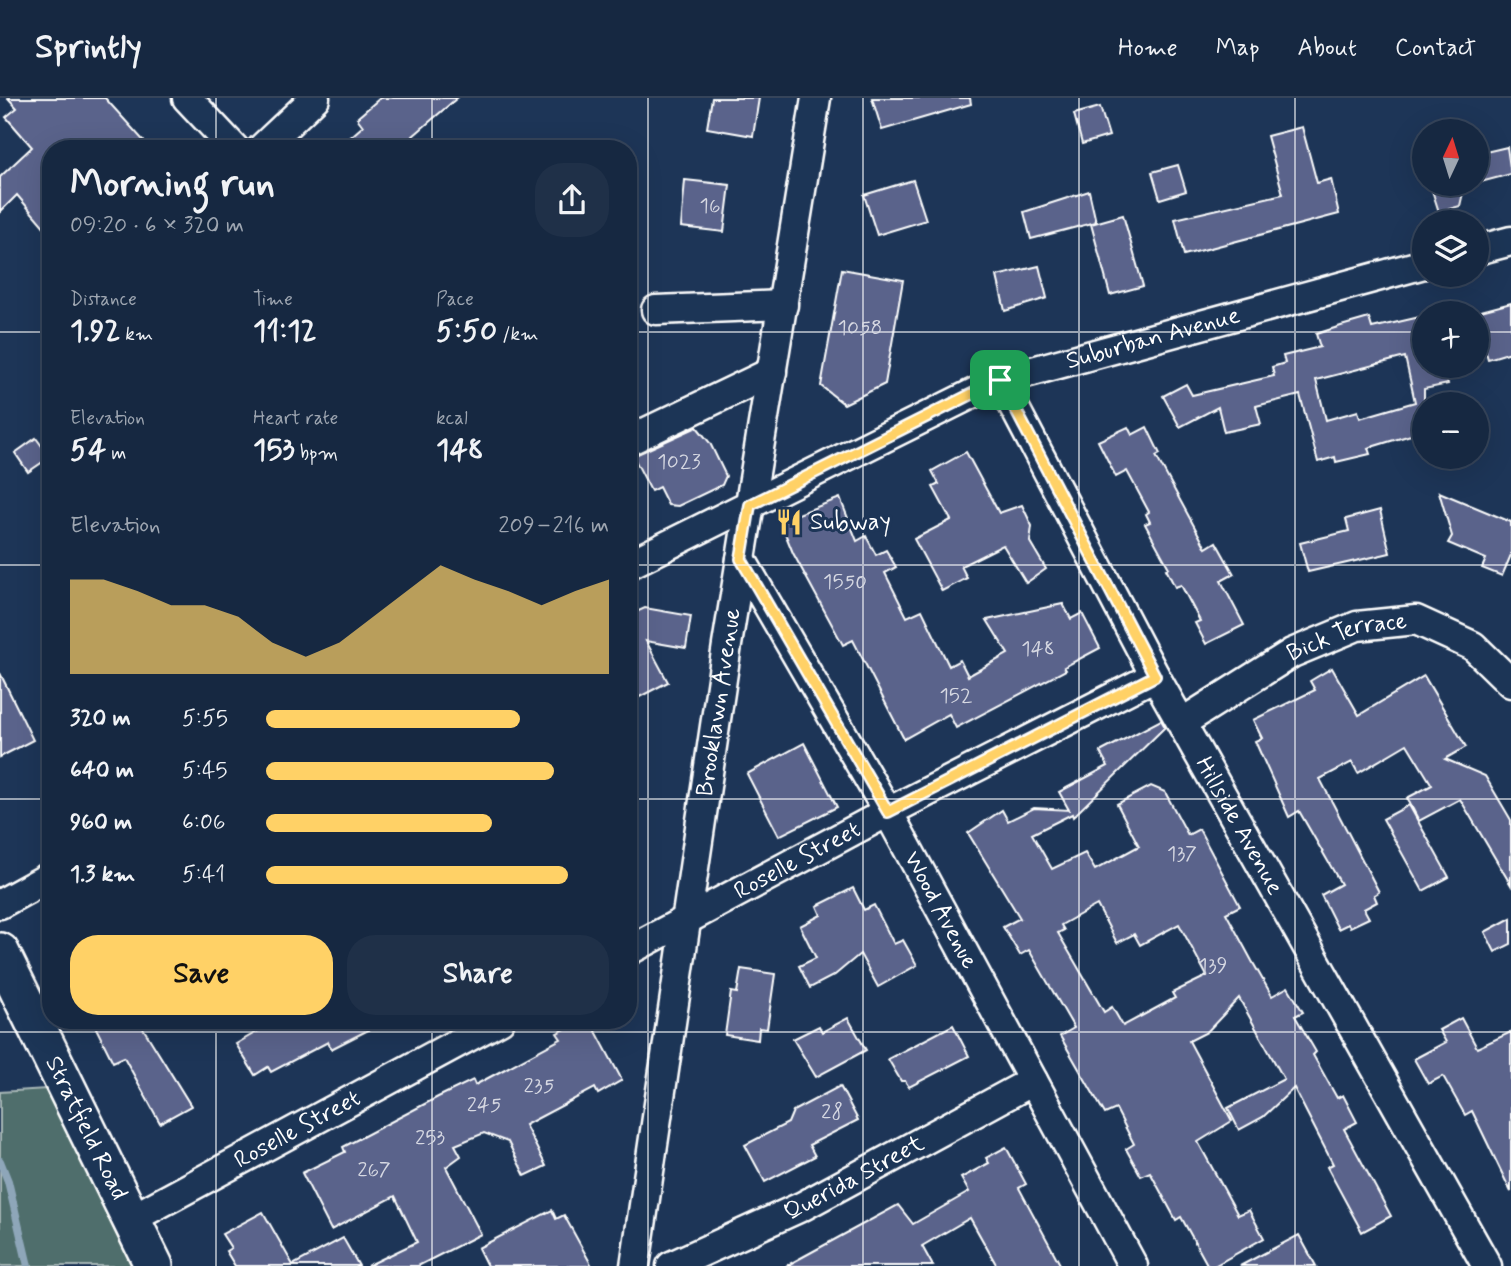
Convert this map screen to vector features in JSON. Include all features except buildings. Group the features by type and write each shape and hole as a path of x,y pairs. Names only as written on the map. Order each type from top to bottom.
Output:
{"main road":[{"name":"Stratfield Road","path":"0,953 154,1266"}],"street":[{"path":"187,98 227,140"},
{"path":"271,140 315,98"},
{"name":"Brooklawn Avenue","path":"635,1266 741,559 816,98"},
{"path":"1489,247 1511,241"},
{"name":"Suburban Avenue","path":"637,558 1000,380 1412,267"},
{"path":"656,310 783,305"},
{"path":"637,437 772,372"},
{"name":"Hillside Avenue","path":"1000,380 1155,676 1487,1266"},
{"name":"Wood Avenue","path":"741,559 888,812 1133,1266"},
{"name":"Bick Terrace","path":"1183,722 1292,653 1357,626 1416,621 1473,646 1511,683"},
{"name":"Roselle Street","path":"637,946 888,812 1155,676"},
{"path":"0,904 42,881"},
{"name":"Roselle Street","path":"131,1219 483,1029"},
{"name":"Querida Street","path":"671,1266 803,1206 1033,1081"}],"green space":[{"path":"46,1089 132,1266 0,1266 0,1092"}],"waterway":[{"path":"0,1161 8,1181 28,1266"}],"place":[{"name":"Subway","path":"789,522"}],"route":[{"path":"1000,380 1155,676 888,812 757,591 741,559 750,505 1000,380"}]}
